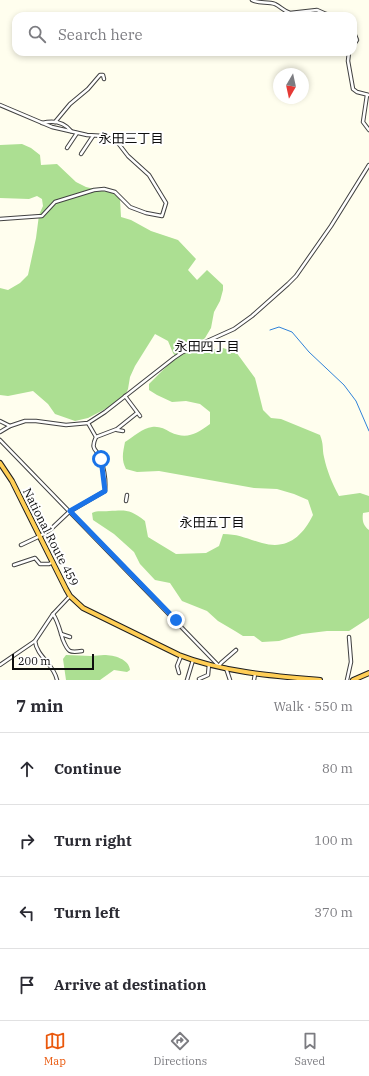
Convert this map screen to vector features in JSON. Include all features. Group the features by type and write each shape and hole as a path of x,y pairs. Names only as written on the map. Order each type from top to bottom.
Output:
{"highway":[{"name":"National Route 459","path":"0,462 9,476 70,596 78,604 92,613 154,645 193,660 255,673 296,679 320,680"},
{"path":"353,680 369,673"}],"street":[{"path":"252,0 256,2 273,3 286,12"},
{"path":"290,12 317,10 322,12"},
{"path":"349,56 348,61 353,89 357,92 368,95 363,122 369,130"},
{"path":"55,122 70,104 88,89 100,75 103,75 104,79"},
{"path":"0,105 42,123 71,132 93,136 104,136 114,139 128,156 149,175 166,203 162,216 146,213 130,207 115,192 104,189 94,190 55,202 42,216 0,219"},
{"path":"42,123 55,122 64,125 71,132"},
{"path":"67,148 77,133"},
{"path":"81,154 93,136"},
{"path":"0,432 10,426 31,421 66,425 88,423 105,412 163,365 178,355 234,329 252,316 296,276 331,226 369,165"},
{"path":"125,396 140,416"},
{"path":"96,437 117,430 137,413"},
{"path":"0,421 10,426"},
{"path":"21,545 51,529 70,511 106,489 101,459 94,446 96,437 88,423"},
{"path":"117,430 123,431"},
{"path":"0,440 219,666 236,650"},
{"path":"126,501 127,495"},
{"path":"14,565 35,558 40,564 49,564 53,562"},
{"path":"0,665 35,641 53,614 70,596"},
{"path":"53,614 57,620 60,634 67,649 73,652 82,651"},
{"path":"60,634 70,637"},
{"path":"347,680 351,662 349,637"},
{"path":"35,641 36,647 49,664 57,680"},
{"path":"179,673 177,666 181,656"},
{"path":"187,680 193,660"},
{"path":"198,679 208,675 209,664"},
{"path":"226,667 225,670 230,680"},
{"path":"254,680 255,673"}],"green space":[{"path":"22,144 31,148 40,155 41,165 57,164 76,182 86,187 116,194 120,199 121,217 131,220 151,231 178,240 196,259 188,270 197,280 207,270 223,285 220,301 214,312 211,328 205,338 194,347 196,352 223,348 236,352 255,378 263,410 271,418 281,419 320,435 327,467 339,496 360,493 369,496 369,512 363,513 363,523 369,530 369,618 349,631 327,631 302,634 279,641 262,642 254,636 243,636 218,621 207,611 182,601 170,583 155,580 140,564 134,552 114,534 93,520 92,513 96,512 120,510 132,512 145,521 148,537 176,554 206,553 219,546 223,534 238,536 271,545 279,545 293,540 299,535 309,523 313,515 308,500 277,489 254,488 159,471 137,472 126,469 123,459 125,442 142,431 152,427 157,427 181,436 186,436 200,431 210,424 210,412 200,404 186,401 172,402 149,390 149,384 176,357 168,341 155,334 135,366 130,377 125,396 111,406 88,418 75,421 55,414 48,404 33,391 8,396 0,395 0,288 8,290 20,283 28,275 39,215 43,206 42,199 37,196 29,199 0,198 0,145"},
{"path":"66,655 112,656 124,660 129,666 130,670 127,672 114,670 100,680 66,680 63,659"}],"waterway":[{"path":"270,330 279,327 292,332 309,352 344,385 356,401 369,431"}],"district":[{"name":"永田三丁目","path":"131,138"},
{"name":"永田四丁目","path":"207,346"},
{"name":"永田五丁目","path":"212,522"}],"route":[{"path":"101,459 104,473 105,491 97,494 70,511 114,558 176,620"}]}
